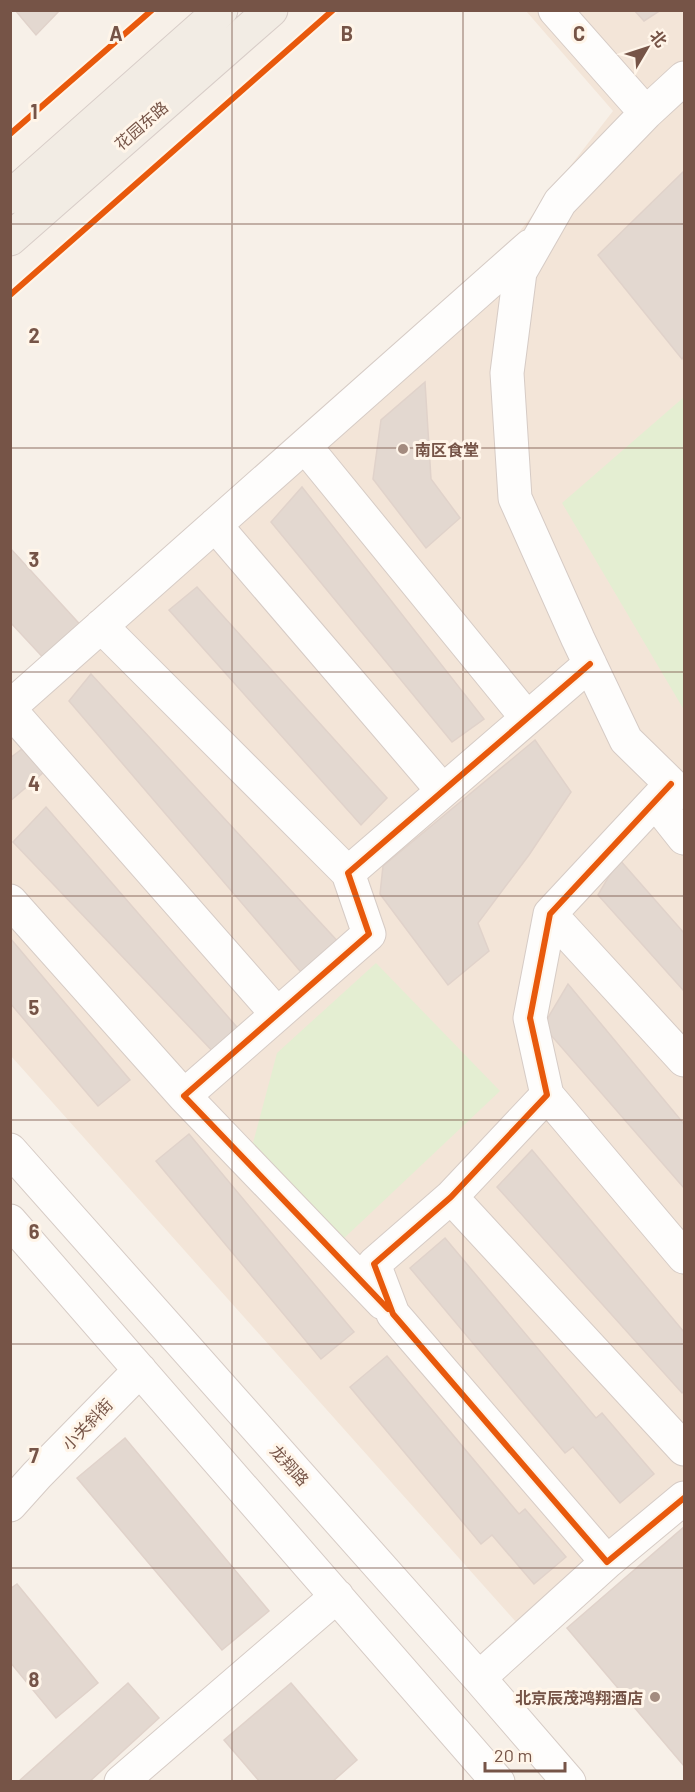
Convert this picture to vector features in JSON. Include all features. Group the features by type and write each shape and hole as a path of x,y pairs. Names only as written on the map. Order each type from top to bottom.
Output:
{"main road":[{"name":"花园东路","path":"10,197 221,10"},
{"name":"花园东路","path":"10,239 271,10"}],"street":[{"path":"555,10 646,113"},
{"path":"684,78 646,113 560,202 520,272 507,373 515,498 626,740 676,808 550,915 530,1018 547,1095 684,1257"},
{"path":"277,1014 10,708 540,237"},
{"path":"305,446 527,718"},
{"path":"215,525 443,791"},
{"path":"101,626 348,873 369,934 184,1096"},
{"path":"348,873 590,664"},
{"path":"10,901 184,1096 393,1314 607,1562"},
{"path":"550,915 684,1060"},
{"path":"393,1314 374,1264 451,1197 547,1095"},
{"name":"龙翔路","path":"10,1150 569,1782"},
{"path":"451,1197 684,1449"},
{"path":"10,1221 498,1782"},
{"name":"小关斜街","path":"10,1505 140,1370"},
{"path":"479,1678 607,1562 684,1498"},
{"path":"121,1782 337,1596"}],"shaded area":[{"path":"526,11 684,11 684,1501 533,1641 11,1056 10,692 496,262 613,111"}],"green space":[{"path":"684,397 684,710 562,503"},
{"path":"376,963 500,1091 322,1259 245,1173 277,1053"}],"building":[{"path":"15,10 60,10 36,35"},
{"path":"634,10 661,10 644,21"},
{"path":"684,171 684,356 682,359 598,255"},
{"name":"南区食堂","path":"425,382 431,479 460,518 426,548 373,479 381,420"},
{"path":"302,487 484,719 452,742 271,522"},
{"path":"10,548 86,631 49,664 10,622"},
{"path":"197,587 387,798 361,825 169,610"},
{"path":"91,674 342,946 306,978 69,701"},
{"path":"535,740 571,792 529,855 478,923 489,951 448,985 380,894 383,866"},
{"path":"22,749 44,772 10,801 10,758"},
{"path":"46,807 242,1033 221,1060 13,842"},
{"path":"619,859 684,933 684,991 598,895"},
{"path":"10,938 130,1080 98,1106 10,1003"},
{"path":"568,984 684,1124 684,1188 543,1026"},
{"path":"189,1134 354,1332 321,1359 156,1161"},
{"path":"532,1150 684,1332 684,1391 682,1393 497,1187"},
{"path":"445,1238 596,1418 602,1413 654,1474 620,1503 573,1447 565,1453 410,1268"},
{"path":"387,1356 519,1514 525,1509 566,1557 534,1584 492,1535 481,1544 350,1387"},
{"path":"125,1438 269,1611 222,1650 77,1478"},
{"name":"北京辰茂鸿翔酒店","path":"684,1527 684,1766 567,1628"},
{"path":"17,1584 98,1683 56,1718 10,1662 10,1589"},
{"path":"128,1683 159,1718 89,1782 18,1782"},
{"path":"291,1683 357,1760 332,1782 260,1782 224,1740"}],"cycle path":[{"path":"10,134 152,10"},
{"path":"10,295 333,10"},
{"path":"388,1309 184,1096 369,934 348,873 590,664"},
{"path":"671,784 550,914 530,1018 547,1095 451,1197 374,1264 393,1314 607,1562 684,1498"}],"place":[{"name":"南区食堂","path":"403,449"},
{"name":"北京辰茂鸿翔酒店","path":"655,1697"}]}
